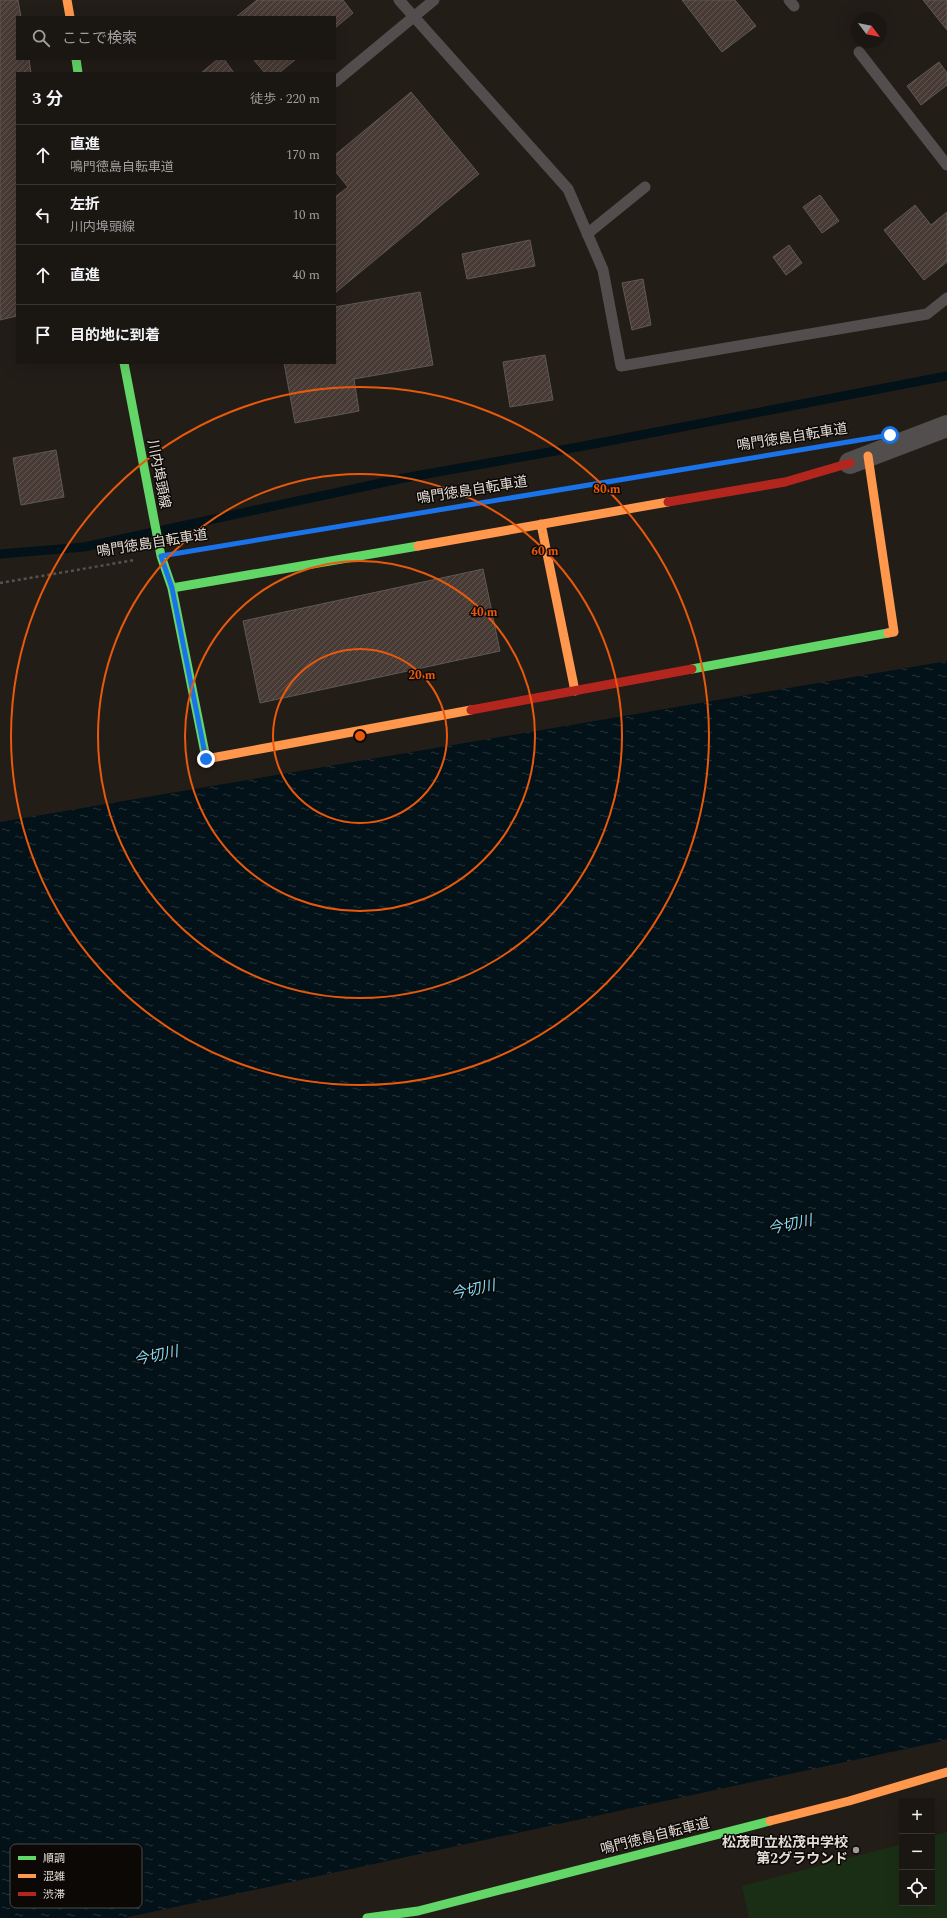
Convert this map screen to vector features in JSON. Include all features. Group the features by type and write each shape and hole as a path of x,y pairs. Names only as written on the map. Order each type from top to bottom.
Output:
{"street":[{"path":"67,0 70,16"},
{"path":"76,60 78,72"},
{"name":"川内埠頭線","path":"124,364 161,556 172,588 206,759 575,691"},
{"path":"172,588 785,482 859,460 947,426"},
{"path":"541,524 575,691 894,632 859,460"},
{"name":"鳴門徳島自転車道","path":"367,1918 418,1911 849,1801 947,1772"}],"lane":[{"path":"399,0 412,17 568,189 603,270 621,366 927,314 947,298"},
{"path":"336,81 434,0"},
{"path":"858,52 947,165"},
{"path":"588,234 645,187"}],"path":[{"name":"鳴門徳島自転車道","path":"0,583 788,452"}],"green space":[{"name":"松茂町立松茂中学校 第2グラウンド","path":"947,1832 947,1918 749,1918 742,1886 899,1845 899,1906 935,1906 935,1835"}],"water":[{"name":"今切川","path":"947,661 947,1740 124,1918 0,1918 0,822"}],"building":[{"path":"0,0 18,0 21,16 16,16 16,60 29,60 31,72 16,72 16,316 0,320"},
{"path":"257,0 343,0 353,13 336,27 336,16 237,16"},
{"path":"682,0 735,0 756,26 722,52"},
{"path":"923,0 947,0 947,30"},
{"path":"217,60 225,60 233,72 202,72"},
{"path":"254,60 295,60 280,72 264,72"},
{"path":"939,62 947,73 947,85 921,105 907,86"},
{"path":"411,92 479,174 336,292 336,196 348,187 336,172 336,154"},
{"path":"820,195 839,221 822,233 803,207"},
{"path":"915,205 931,225 947,212 947,262 924,280 884,230"},
{"path":"530,240 535,266 467,279 462,254"},
{"path":"789,245 802,263 786,275 773,257"},
{"path":"643,279 651,325 632,330 622,283"},
{"path":"420,292 433,365 354,379 359,411 295,423 284,364 336,364 336,307"},
{"path":"545,355 553,400 510,407 503,362"},
{"path":"56,450 64,497 21,505 13,458"},
{"path":"483,569 500,651 260,703 243,621"}],"waterway":[{"path":"0,554 84,547 404,478 578,447 947,376"}],"traffic: fast":[{"path":"76,60 78,72"},
{"path":"124,364 161,556 172,588 205,753"},
{"path":"172,588 418,546"},
{"path":"692,669 888,633"},
{"path":"367,1918 418,1911 770,1821"}],"traffic: slow":[{"path":"67,0 70,16"},
{"path":"868,456 894,632 888,633"},
{"path":"418,546 668,502"},
{"path":"541,524 575,691"},
{"path":"205,753 206,759 471,710"},
{"path":"770,1821 849,1801 947,1772"}],"traffic: jam":[{"path":"668,502 785,482 850,463"},
{"path":"471,710 692,669"}],"place":[{"name":"松茂町立松茂中学校 第2グラウンド","path":"856,1850"}],"route":[{"path":"206,759 172,588 161,556 890,435"}]}
